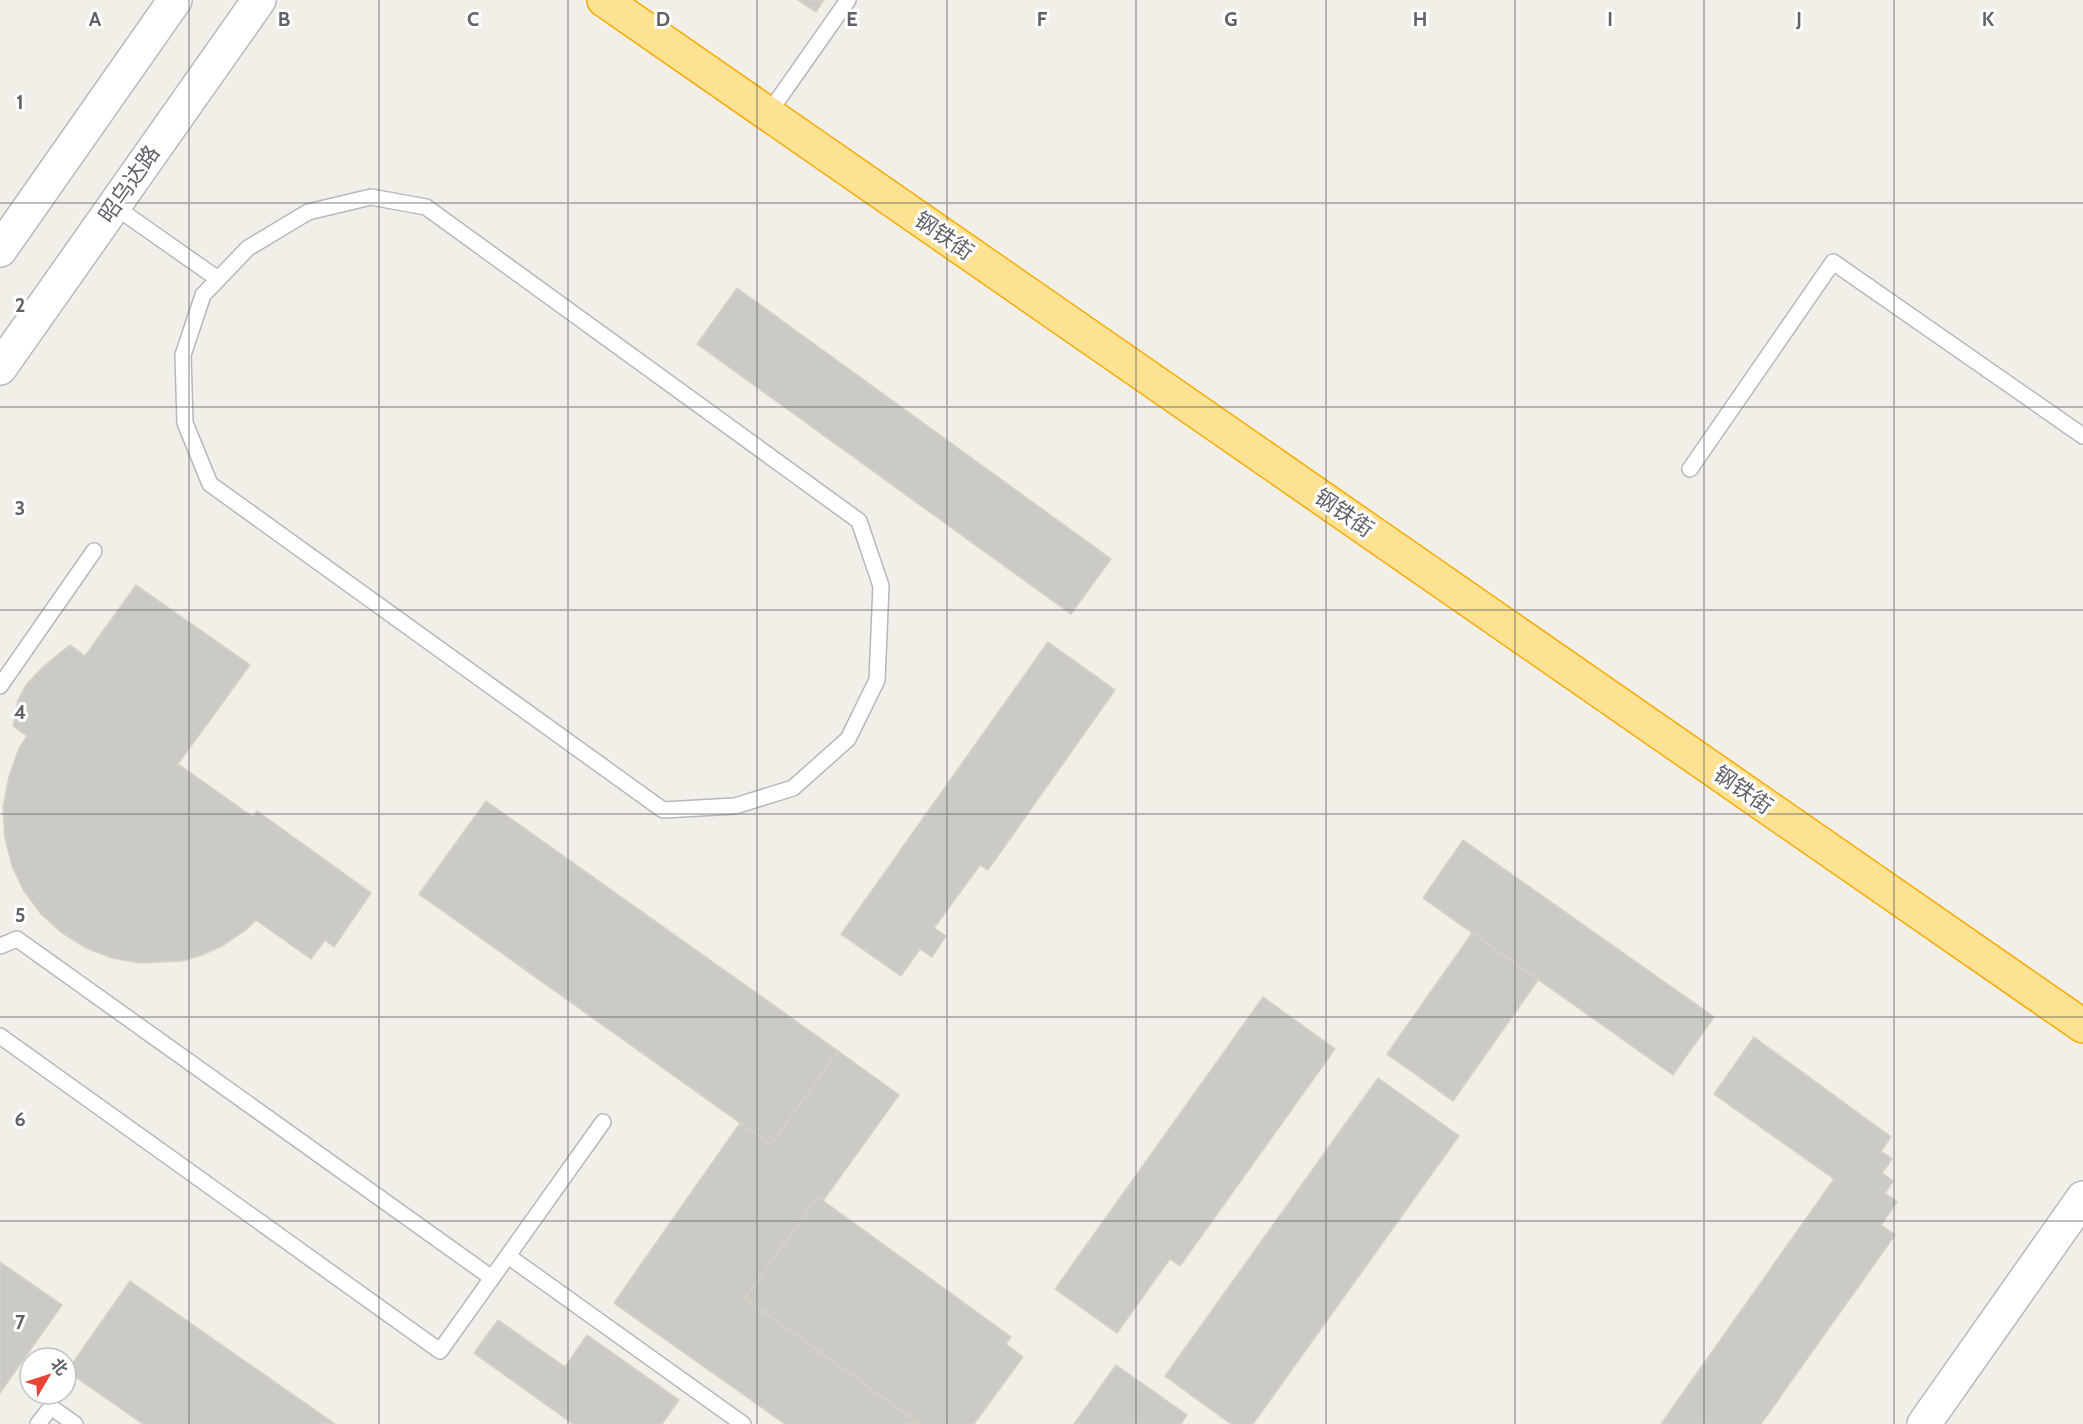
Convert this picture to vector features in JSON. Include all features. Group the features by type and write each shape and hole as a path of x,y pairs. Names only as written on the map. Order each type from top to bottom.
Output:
{"highway":[{"name":"钢铁街","path":"604,0 2083,1026"}],"main road":[{"path":"0,250 175,0"},
{"name":"昭乌达路","path":"0,368 259,0"},
{"path":"1924,1424 2083,1198"}],"lane":[{"path":"768,114 848,0"},
{"path":"371,197 426,207 859,521 881,586 878,680 848,739 793,788 735,806 663,810 210,484 185,423 183,355 203,295 218,279 248,248 308,212 371,197"},
{"path":"114,206 218,279"},
{"path":"1690,469 1833,262 2083,436"},
{"path":"2,680 94,551"},
{"path":"0,946 17,939 492,1278"},
{"path":"0,1036 440,1351 603,1122"},
{"path":"508,1256 743,1424"},
{"path":"38,1424 51,1407 75,1424"}],"building":[{"path":"798,0 824,0 816,12"},
{"path":"737,288 1111,559 1071,614 697,344"},
{"path":"136,585 250,665 178,764 253,817 257,811 371,893 334,947 325,940 311,959 256,920 222,946 182,961 140,963 112,958 86,948 62,933 41,914 24,891 12,866 5,838 3,807 9,777 19,748 27,736 13,726 18,700 26,685 43,667 70,645 85,656"},
{"path":"1048,642 1115,690 988,870 980,865 934,928 946,936 932,957 920,949 901,976 841,934"},
{"path":"486,801 838,1051 771,1145 419,894"},
{"path":"1463,840 1714,1017 1673,1075 1423,898"},
{"path":"1472,933 1538,980 1453,1101 1387,1054"},
{"path":"1263,997 1335,1049 1180,1266 1170,1259 1117,1333 1055,1289"},
{"path":"1754,1037 1891,1137 1881,1151 1892,1159 1882,1173 1893,1181 1885,1193 1897,1202 1881,1225 1895,1235 1761,1424 1661,1424 1834,1179 1714,1094"},
{"path":"838,1051 899,1095 823,1201 818,1197 745,1298 920,1424 785,1424 614,1303 740,1123 771,1145"},
{"path":"1378,1078 1459,1136 1253,1424 1231,1424 1165,1376"},
{"path":"818,1197 1011,1337 1006,1344 1023,1357 974,1424 920,1424 745,1298"},
{"path":"0,1262 62,1305 33,1346 18,1346 18,1367 0,1393"},
{"path":"130,1281 335,1424 143,1424 78,1379 78,1355"},
{"path":"498,1320 565,1367 587,1335 679,1400 662,1424 573,1424 474,1353"},
{"path":"1116,1365 1187,1415 1181,1424 1074,1424"}]}
